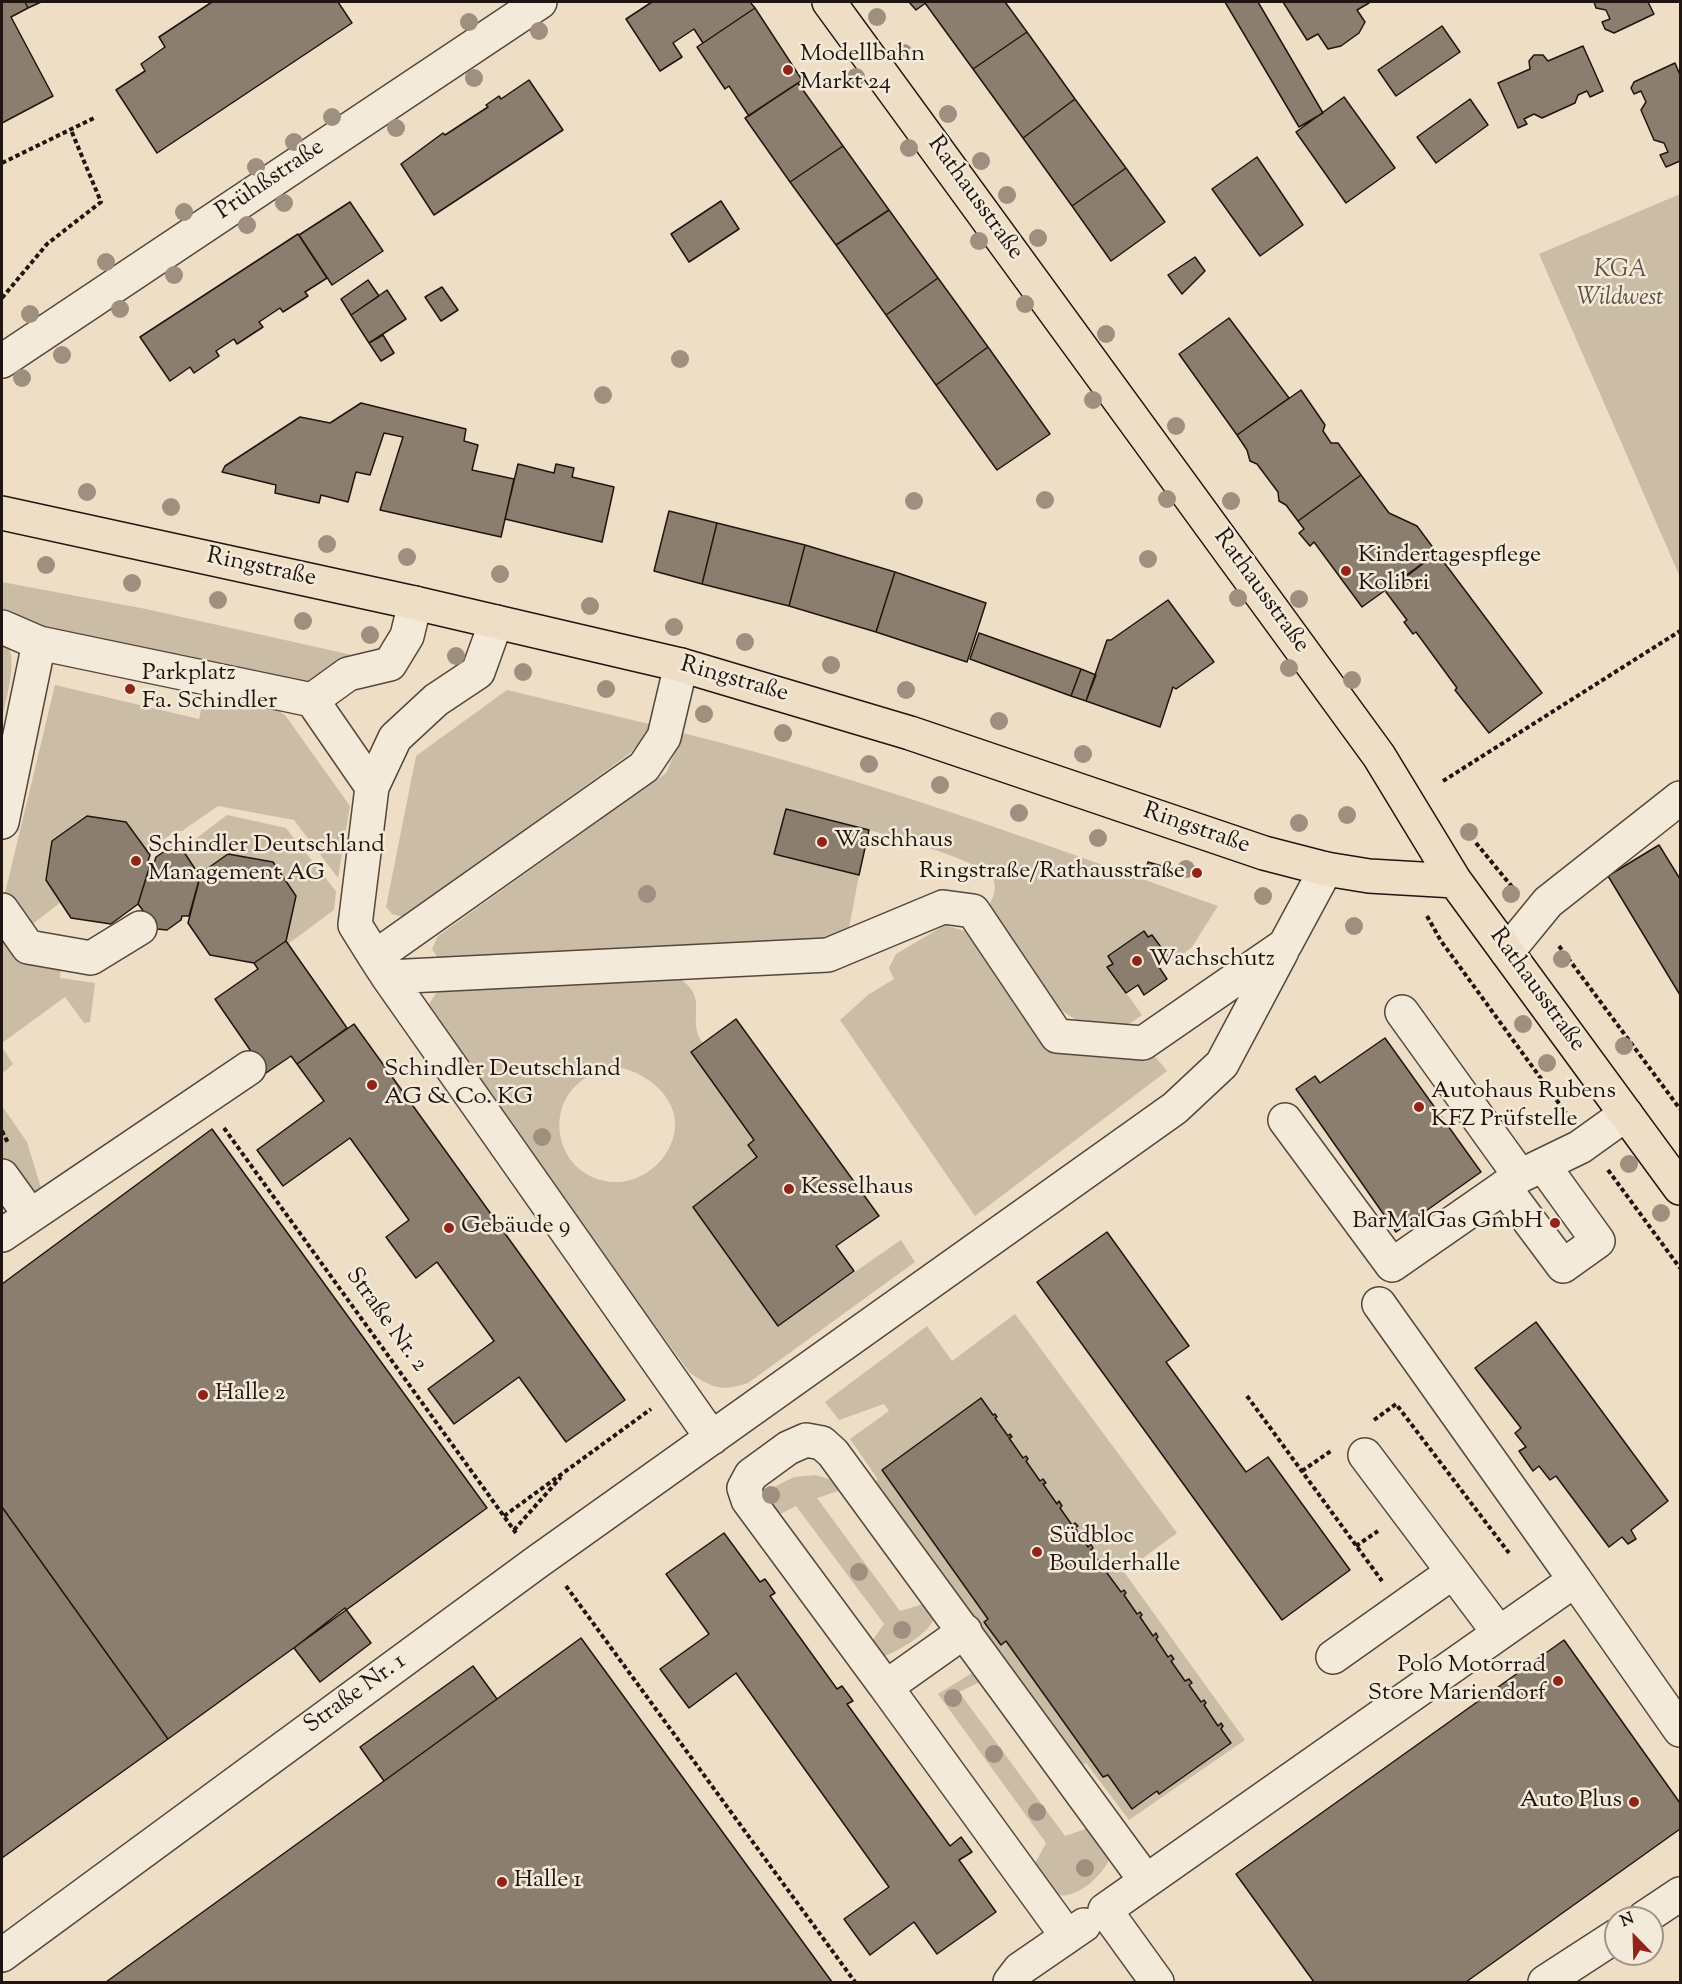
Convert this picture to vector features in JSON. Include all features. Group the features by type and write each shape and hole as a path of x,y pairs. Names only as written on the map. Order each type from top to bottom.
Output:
{"main road":[{"name":"Rathausstraße","path":"830,2 1379,756 1455,881 1680,1188"},
{"name":"Ringstraße","path":"2,513 415,603 681,665 910,733 1264,853 1326,869 1369,876 1455,881"}],"street":[{"name":"Prühßstraße","path":"2,361 540,2"},
{"path":"312,700 348,674 390,664 407,636 415,603"},
{"path":"496,622 478,672 436,700 395,738 372,787 354,925 381,967 712,1438"},
{"path":"2,627 39,643 312,700 372,787"},
{"path":"2,822 39,643"},
{"path":"381,967 644,767 664,737 681,665"},
{"path":"1507,952 1548,902 1680,798"},
{"name":"Straße Nr. 1","path":"2,1955 537,1562 1175,1108 1222,1064 1326,869"},
{"path":"381,967 828,955 943,907 973,910 1057,1036 1143,1043 1285,945"},
{"path":"2,910 28,947 91,958 140,928"},
{"path":"1402,1012 1522,1176"},
{"path":"2,1235 205,1100 249,1068"},
{"path":"1285,1119 1392,1265 1522,1176 1587,1142 1626,1114"},
{"path":"2,1176 30,1215"},
{"path":"1379,1304 1680,1730"},
{"path":"1067,1936 748,1500 744,1488 751,1475 788,1448 806,1440 822,1443 833,1453 1146,1881"},
{"path":"1365,1455 1499,1633"},
{"path":"1333,1658 1453,1572"},
{"path":"1010,1983 1020,1969 1575,1580"},
{"path":"886,1688 965,1631"},
{"path":"1662,1906 1680,1894"},
{"path":"1105,1910 1157,1983"},
{"path":"1545,1983 1604,1944"}],"path":[{"path":"2,163 94,118"},
{"path":"2,298 47,244 101,202 70,130"},
{"path":"1443,782 1680,631"},
{"path":"1441,942 1680,1268"},
{"name":"Straße Nr. 2","path":"205,1100 537,1562 561,1579 855,1983"},
{"path":"504,1516 678,1390"},
{"path":"1247,1396 1402,1608"},
{"path":"514,1530 567,1470"}],"green space":[{"name":"KGA Wildwest","path":"1680,194 1680,577 1539,254"},
{"path":"2,582 146,609 352,655 317,682 297,686 2,619"},
{"path":"2,640 8,646 12,665 2,720"},
{"path":"55,685 199,719 205,693 274,708 285,715 350,806 338,878 294,820 218,806 182,831 176,831 147,851 126,822 87,816 61,902 30,926 5,893"},
{"path":"507,690 649,724 645,738 629,754 404,917 392,914 386,907 416,756"},
{"path":"683,733 886,791 1019,835 1218,906 1192,947 1174,961 1168,957 1152,935 1148,937 1144,931 1108,956 1113,964 1108,967 1142,1015 1126,1026 1078,1021 1056,1007 987,909 995,887 993,879 982,869 931,848 786,809 859,875 849,928 828,943 439,960 432,949 438,936 666,773"},
{"path":"227,815 286,828 336,891 334,910 288,944 286,941 296,896 273,863 228,854 199,875 182,849"},
{"path":"945,925 977,935 1036,1020 1148,1048 1167,1071 975,1216 840,1020 868,995 894,979 889,968 896,954"},
{"path":"2,936 61,967 60,978 95,983 90,1022 84,1023 65,997 2,1043"},
{"path":"676,977 687,984 696,1000 696,1025 703,1043 691,1053 754,1140 748,1145 757,1157 693,1208 778,1325 901,1240 915,1262 748,1383 724,1388 711,1385 698,1378 690,1373 432,1024 425,1011 436,993 447,987","holes":["622,1068 647,1079 667,1098 673,1110 674,1136 664,1156 654,1168 641,1176 620,1182 595,1178 576,1166 564,1148 559,1128 562,1107 574,1088 593,1074"]},
{"path":"2,1047 13,1064 2,1074"},
{"path":"2,1106 27,1142 41,1188 25,1199 2,1167"},
{"name":"Südbloc Boulderhalle","path":"1015,1314 1177,1533 1124,1572 1245,1740 1129,1820 1086,1763 1079,1767 876,1486 877,1478 850,1439 889,1411 884,1404 839,1420 825,1402 927,1326 952,1361"},
{"path":"815,1475 829,1479 844,1489 817,1498 900,1611 930,1602 934,1616 927,1629 902,1648 884,1656 878,1658 867,1648 884,1624 796,1506 771,1519 761,1497 764,1492 794,1477"},
{"path":"972,1673 977,1674 980,1682 959,1692 1065,1836 1094,1826 1111,1854 1103,1870 1095,1879 1077,1892 1058,1895 1047,1889 1038,1878 1032,1869 1046,1843 938,1694"}],"building":[{"path":"2,2 25,2 28,8 11,17 53,96 2,123"},
{"path":"25,2 41,2 28,8"},
{"path":"212,2 338,2 352,23 157,153 116,90 145,71 141,64 165,47 159,37"},
{"path":"652,2 750,2 755,8 703,43 694,29 673,43 682,57 660,71 626,19"},
{"path":"909,2 927,2 916,10"},
{"path":"1005,2 1027,32 973,69 925,3"},
{"path":"1225,2 1258,2 1323,113 1299,127"},
{"path":"1283,2 1369,3 1357,10 1365,22 1359,33 1341,46 1328,49 1318,34 1307,40"},
{"path":"1594,2 1648,2 1654,14 1614,33 1605,29 1602,22 1610,19 1606,10 1596,8"},
{"path":"755,8 802,80 749,116 729,86 725,89 697,47"},
{"path":"1442,26 1460,52 1396,96 1378,70"},
{"path":"1027,32 1075,99 1023,138 973,69"},
{"path":"1583,46 1603,91 1590,97 1587,91 1578,95 1575,103 1542,118 1534,114 1524,119 1527,124 1518,128 1498,83 1530,69 1529,61 1534,55 1543,55 1548,61"},
{"path":"1675,63 1680,75 1680,161 1666,167 1660,155 1668,152 1664,143 1654,140 1641,110 1646,102 1641,91 1634,94 1631,88 1634,82"},
{"path":"529,80 563,130 434,215 401,164 443,133 445,135 488,107 486,105 499,96 501,99"},
{"path":"798,83 843,146 790,182 745,118"},
{"path":"1344,97 1395,168 1346,203 1296,132"},
{"path":"1075,99 1126,168 1072,206 1023,138"},
{"path":"1470,99 1488,125 1436,163 1417,137"},
{"path":"843,146 889,210 836,245 790,182"},
{"path":"1257,157 1303,225 1260,256 1212,189"},
{"path":"1126,168 1165,222 1111,261 1072,206"},
{"path":"721,201 739,229 689,262 671,234"},
{"path":"350,202 383,251 332,285 299,235"},
{"path":"889,210 938,278 886,315 836,245"},
{"path":"298,234 327,278 305,292 308,296 283,312 280,308 259,322 263,327 237,344 234,339 216,351 219,356 194,373 190,367 170,381 140,337"},
{"path":"1195,257 1205,271 1182,294 1168,275"},
{"path":"938,278 988,347 936,385 886,315"},
{"path":"368,280 379,296 351,315 341,299"},
{"path":"442,287 458,310 441,321 425,297"},
{"path":"387,290 406,319 369,343 351,315"},
{"path":"1229,318 1289,398 1237,435 1179,354"},
{"path":"383,335 394,353 381,361 369,343"},
{"path":"988,347 1050,434 997,470 936,385"},
{"path":"1301,390 1325,425 1323,431 1331,443 1338,443 1361,475 1298,521 1286,505 1279,501 1278,492 1257,464 1250,461 1247,450 1237,435"},
{"path":"361,403 466,429 464,441 478,445 472,470 514,479 501,537 380,510 403,437 384,433 370,475 356,472 348,502 321,495 319,503 275,493 276,485 222,472 225,466 300,417 330,423"},
{"path":"518,464 554,473 556,464 574,468 572,477 614,487 602,542 505,519"},
{"path":"1361,475 1389,513 1417,526 1437,553 1362,607 1314,542 1310,546 1299,533 1304,529 1298,521"},
{"path":"669,511 717,523 702,584 654,571"},
{"path":"717,523 805,545 789,606 702,584"},
{"path":"805,545 895,572 876,632 789,606"},
{"path":"1437,553 1542,693 1489,733 1455,690 1457,688 1416,632 1413,634 1404,622 1407,620 1386,592"},
{"path":"895,572 986,603 967,662 876,632"},
{"path":"1168,600 1214,662 1176,689 1173,687 1160,727 1086,701 1107,640 1111,640"},
{"path":"979,633 1081,669 1071,696 970,659"},
{"path":"1081,669 1096,675 1086,701 1071,696"},
{"name":"Waschhaus","path":"786,809 869,830 859,875 774,854"},
{"path":"87,816 126,822 150,855 148,861 151,862 138,904 111,924 71,918 46,880 52,841"},
{"path":"1659,845 1680,879 1680,995 1608,876"},
{"path":"171,847 182,849 199,875 201,873 189,916 182,916 181,920 167,930 157,929 138,904 151,862 154,863 156,857"},
{"path":"228,854 273,862 296,896 286,941 254,963 210,955 188,923 201,873"},
{"path":"1148,862 1172,869 1170,873 1147,866"},
{"name":"Wachschutz","path":"1144,931 1148,937 1152,935 1168,957 1157,964 1167,979 1144,995 1138,985 1126,993 1107,967 1113,964 1108,956"},
{"path":"286,941 347,1028 297,1064 291,1056 266,1073 215,999 258,969 254,963"},
{"name":"Kesselhaus","path":"736,1019 879,1216 836,1246 854,1271 778,1326 693,1207 757,1157 748,1145 754,1140 691,1052"},
{"name":"Gebäude 9","path":"354,1024 625,1400 566,1442 519,1377 454,1424 428,1389 494,1341 437,1262 416,1278 386,1237 409,1220 350,1138 283,1186 257,1150 324,1101 297,1064"},
{"path":"1385,1038 1481,1172 1396,1232 1296,1089 1315,1076 1320,1083"},
{"name":"Halle 2","path":"212,1129 487,1508 168,1739 2,1507 2,1284"},
{"path":"1107,1232 1189,1346 1166,1362 1246,1472 1268,1457 1350,1570 1282,1620 1037,1282"},
{"path":"1536,1322 1668,1501 1631,1530 1636,1539 1628,1544 1622,1537 1609,1547 1556,1476 1550,1480 1539,1466 1533,1471 1519,1451 1526,1447 1515,1433 1521,1428 1475,1368"},
{"path":"981,1398 993,1415 995,1414 997,1417 995,1418 1008,1436 1010,1434 1012,1437 1009,1438 1023,1458 1026,1456 1028,1459 1026,1461 1040,1481 1043,1479 1046,1483 1043,1484 1057,1504 1059,1501 1062,1506 1060,1508 1072,1525 1075,1523 1078,1526 1075,1528 1088,1547 1091,1544 1093,1548 1091,1550 1104,1569 1107,1567 1110,1571 1107,1573 1121,1592 1124,1590 1126,1593 1124,1595 1137,1614 1140,1612 1142,1615 1140,1617 1153,1636 1156,1633 1158,1637 1156,1639 1168,1657 1171,1655 1174,1659 1171,1661 1185,1681 1189,1679 1192,1683 1189,1685 1201,1702 1204,1700 1206,1703 1204,1705 1218,1726 1221,1723 1223,1726 1221,1729 1231,1743 1159,1794 1157,1791 1132,1809 1108,1775 1103,1777 1006,1641 1001,1645 984,1622 988,1619 882,1470"},
{"path":"2,1507 168,1739 2,1858"},
{"path":"724,1533 760,1582 765,1579 775,1593 770,1596 837,1689 842,1686 853,1701 847,1704 950,1846 961,1837 972,1852 959,1860 996,1912 937,1954 914,1922 870,1955 844,1919 889,1887 736,1673 689,1708 660,1669 709,1634 666,1574"},
{"path":"345,1608 371,1643 320,1682 294,1648"},
{"name":"Halle 1","path":"581,1638 832,1982 106,1982 384,1781"},
{"path":"1564,1640 1680,1803 1680,1829 1466,1982 1314,1982 1236,1874"},
{"path":"473,1666 497,1699 384,1781 360,1747"}],"place":[{"name":"Modellbahn Markt 24","path":"788,70"},
{"name":"Kindertagespflege Kolibri","path":"1346,571"},
{"name":"Parkplatz Fa. Schindler","path":"130,689"},
{"name":"Waschhaus","path":"822,842"},
{"name":"Schindler Deutschland Management AG","path":"136,861"},
{"name":"Ringstraße/Rathausstraße","path":"1197,873"},
{"name":"Wachschutz","path":"1137,961"},
{"name":"Schindler Deutschland AG & Co. KG","path":"372,1085"},
{"name":"Autohaus Rubens KFZ Prüfstelle","path":"1419,1107"},
{"name":"Kesselhaus","path":"789,1189"},
{"name":"BarMalGas GmbH","path":"1555,1223"},
{"name":"Gebäude 9","path":"449,1228"},
{"name":"Halle 2","path":"203,1395"},
{"name":"Südbloc Boulderhalle","path":"1037,1552"},
{"name":"Polo Motorrad Store Mariendorf","path":"1558,1681"},
{"name":"Auto Plus","path":"1634,1802"},
{"name":"Halle 1","path":"502,1882"}]}
